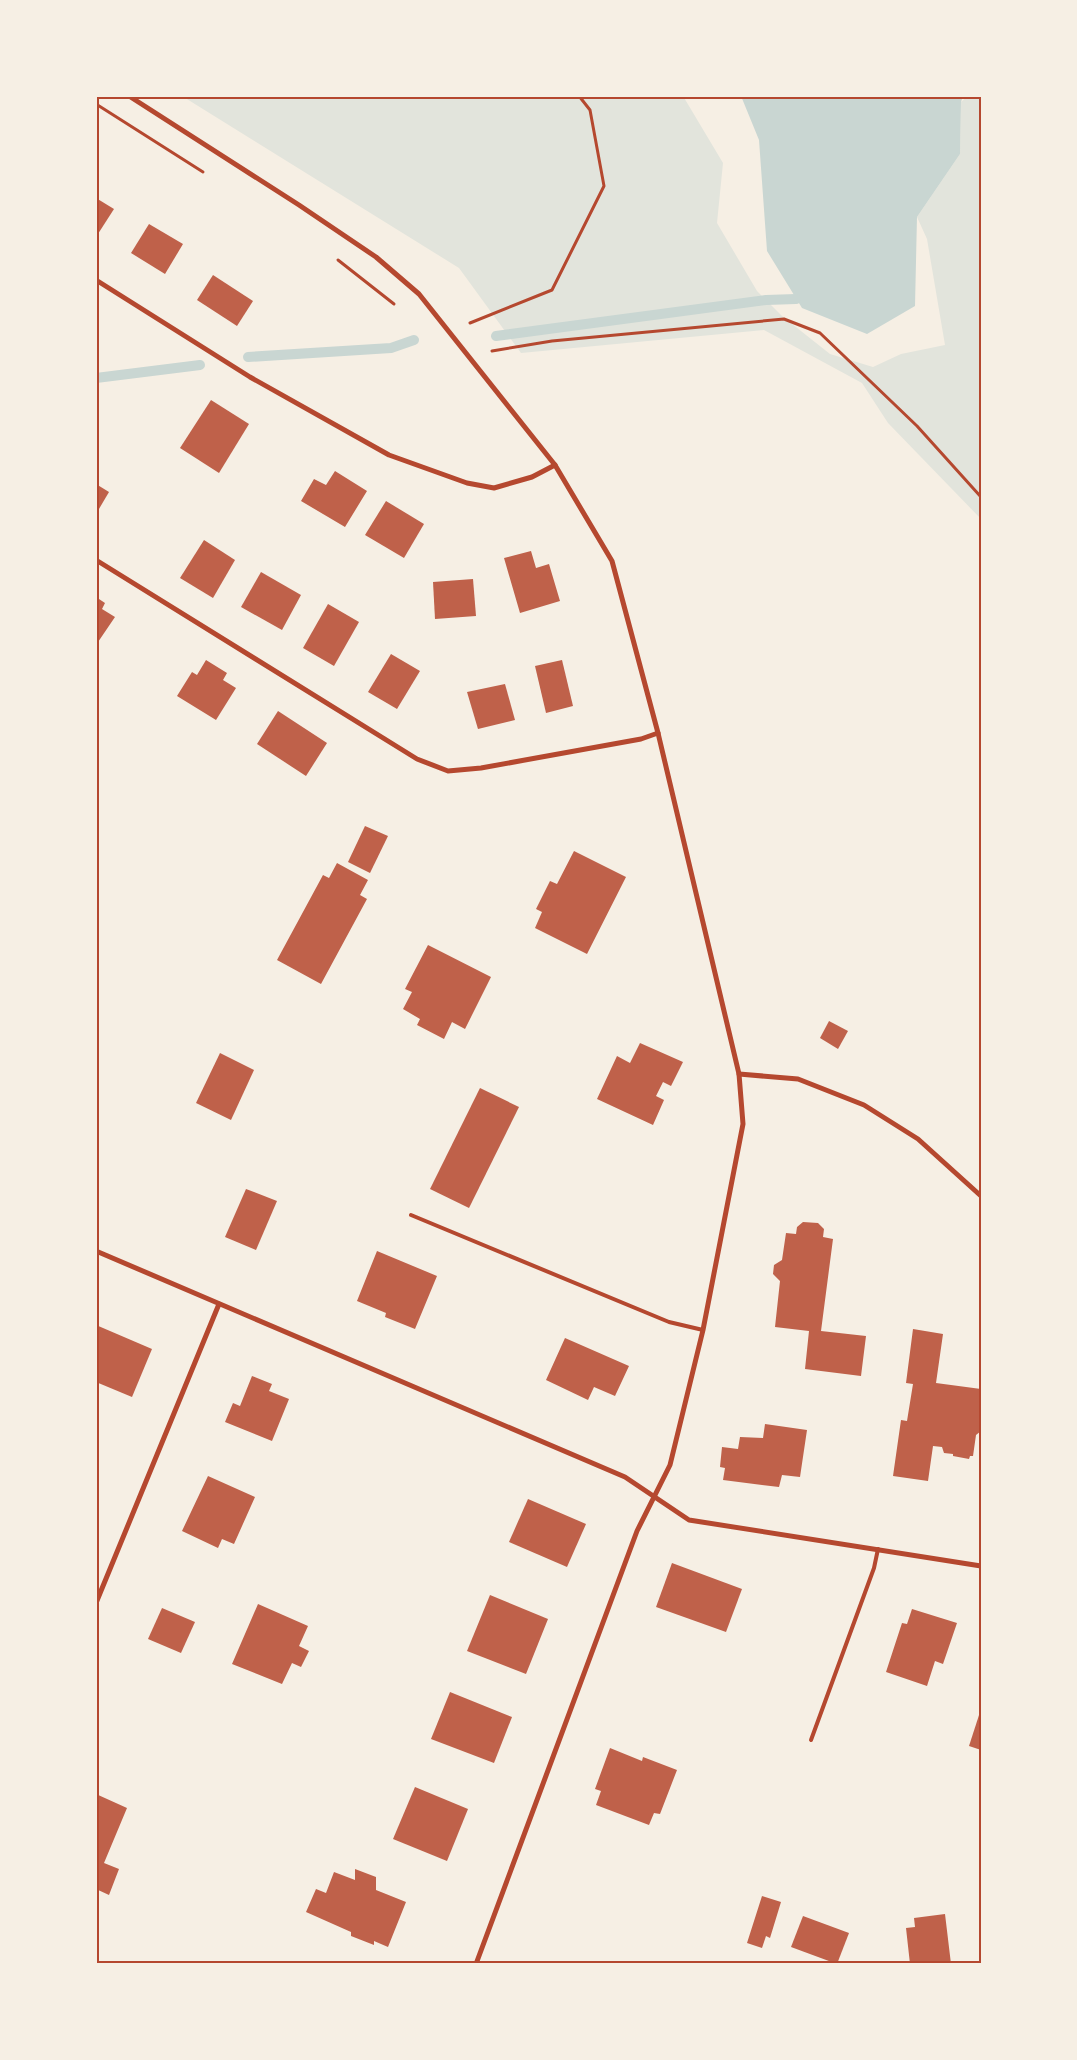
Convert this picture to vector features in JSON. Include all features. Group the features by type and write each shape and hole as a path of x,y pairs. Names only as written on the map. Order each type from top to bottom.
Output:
{"street":[{"path":"129,96 299,205 376,257 419,294 470,355 555,465 612,561 658,734 739,1074 743,1124 703,1330 670,1465 637,1531 476,1964"},
{"path":"96,280 250,377 389,454 468,482 494,488 532,477 555,465"},
{"path":"96,560 417,759 448,771 536,760 658,734"},
{"path":"739,1074 798,1079 864,1104 918,1139 981,1196"},
{"path":"96,1251 625,1477 689,1520 878,1548 981,1566"},
{"path":"96,1603 219,1304"}],"lane":[{"path":"411,1215 669,1322 703,1330"},
{"path":"811,1740 874,1568 878,1548"}],"path":[{"path":"451,332 552,290 604,186 590,110 579,96"},
{"path":"96,104 211,177"},
{"path":"330,254 395,305"},
{"path":"470,355 552,341 784,319 820,333 917,426 981,497"}],"shaded area":[{"path":"182,96 683,96 723,163 717,223 757,291 782,316 830,354 873,367 901,354 945,345 927,239 917,217 960,154 961,102 968,96 981,96 981,519 888,423 862,383 764,330 521,353 459,268"},
{"path":"741,96 963,96 961,102 960,154 917,217 915,306 867,334 802,308 767,251 759,140"}],"building":[{"path":"96,198 114,209 96,237"},
{"path":"149,224 183,244 165,274 131,253"},
{"path":"213,275 253,301 237,326 197,300"},
{"path":"211,400 249,424 219,473 180,448"},
{"path":"335,471 367,491 345,527 301,501 314,479 326,485"},
{"path":"96,484 109,492 96,514"},
{"path":"386,501 424,524 404,558 365,535"},
{"path":"204,540 235,560 213,598 180,578"},
{"path":"531,551 536,568 549,564 560,601 520,613 504,558"},
{"path":"261,572 301,595 282,630 241,607"},
{"path":"473,579 476,616 435,619 433,582"},
{"path":"96,597 105,603 102,609 115,617 96,645"},
{"path":"328,604 359,622 334,666 303,648"},
{"path":"391,654 420,671 397,709 368,692"},
{"path":"206,660 227,673 223,680 236,688 216,720 177,696 192,672 197,675"},
{"path":"562,660 573,706 546,713 535,666"},
{"path":"505,684 515,720 478,729 467,692"},
{"path":"278,711 327,743 306,776 257,744"},
{"path":"365,826 388,836 370,873 348,862"},
{"path":"574,851 626,877 587,954 535,928 542,912 536,909 550,881 557,884"},
{"path":"337,863 368,880 360,895 367,899 321,984 277,960 323,875 329,878"},
{"path":"428,945 491,977 465,1029 452,1022 444,1039 417,1025 420,1019 403,1009 412,992 405,989"},
{"path":"829,1021 848,1031 838,1049 820,1038"},
{"path":"640,1043 683,1062 671,1086 663,1082 656,1096 664,1100 653,1125 597,1099 617,1056 630,1063"},
{"path":"220,1053 254,1070 231,1120 196,1103"},
{"path":"480,1088 519,1107 469,1208 430,1189"},
{"path":"246,1189 277,1201 256,1250 225,1237"},
{"path":"803,1222 818,1223 824,1229 823,1237 833,1239 821,1331 866,1336 861,1376 805,1369 809,1331 775,1327 780,1281 773,1274 774,1265 782,1260 786,1233 796,1234 797,1227"},
{"path":"377,1251 437,1276 415,1329 385,1317 386,1313 357,1301"},
{"path":"96,1325 152,1349 132,1397 96,1382"},
{"path":"913,1329 943,1334 936,1383 981,1389 981,1431 976,1435 973,1456 970,1456 969,1459 953,1456 953,1454 944,1453 942,1447 933,1446 928,1481 893,1476 901,1420 907,1421 913,1384 906,1383"},
{"path":"565,1338 629,1366 615,1396 594,1387 588,1400 546,1380"},
{"path":"252,1376 272,1384 269,1391 289,1399 272,1441 225,1422 233,1403 240,1406"},
{"path":"765,1424 807,1430 800,1477 782,1475 779,1487 723,1480 725,1468 720,1467 722,1447 738,1449 740,1437 763,1438"},
{"path":"208,1476 255,1497 234,1544 222,1539 218,1548 182,1531"},
{"path":"528,1499 586,1524 567,1567 509,1542"},
{"path":"672,1563 742,1589 726,1632 656,1607"},
{"path":"490,1595 548,1619 526,1674 467,1651"},
{"path":"258,1604 308,1626 299,1646 309,1651 301,1667 292,1663 282,1684 232,1664"},
{"path":"162,1608 195,1622 181,1653 148,1639"},
{"path":"912,1609 957,1623 943,1664 935,1661 927,1686 886,1672 902,1623 907,1624"},
{"path":"450,1692 512,1717 494,1763 431,1739"},
{"path":"981,1712 981,1750 969,1746"},
{"path":"610,1748 642,1761 643,1757 677,1770 660,1814 654,1813 649,1825 596,1805 601,1791 595,1789"},
{"path":"415,1787 468,1809 447,1861 393,1839"},
{"path":"96,1794 127,1808 104,1863 119,1869 109,1895 96,1889"},
{"path":"355,1869 376,1877 376,1890 406,1902 388,1947 374,1941 374,1945 351,1936 351,1932 306,1912 316,1889 326,1893 334,1872 355,1880"},
{"path":"762,1896 781,1902 770,1938 766,1936 762,1948 747,1943"},
{"path":"945,1914 951,1964 910,1964 906,1928 915,1927 914,1918"},
{"path":"803,1916 849,1933 837,1964 791,1947"}],"waterway":[{"path":"496,336 766,300 796,299"},
{"path":"248,357 391,348 414,340"},
{"path":"96,378 200,365"}]}
